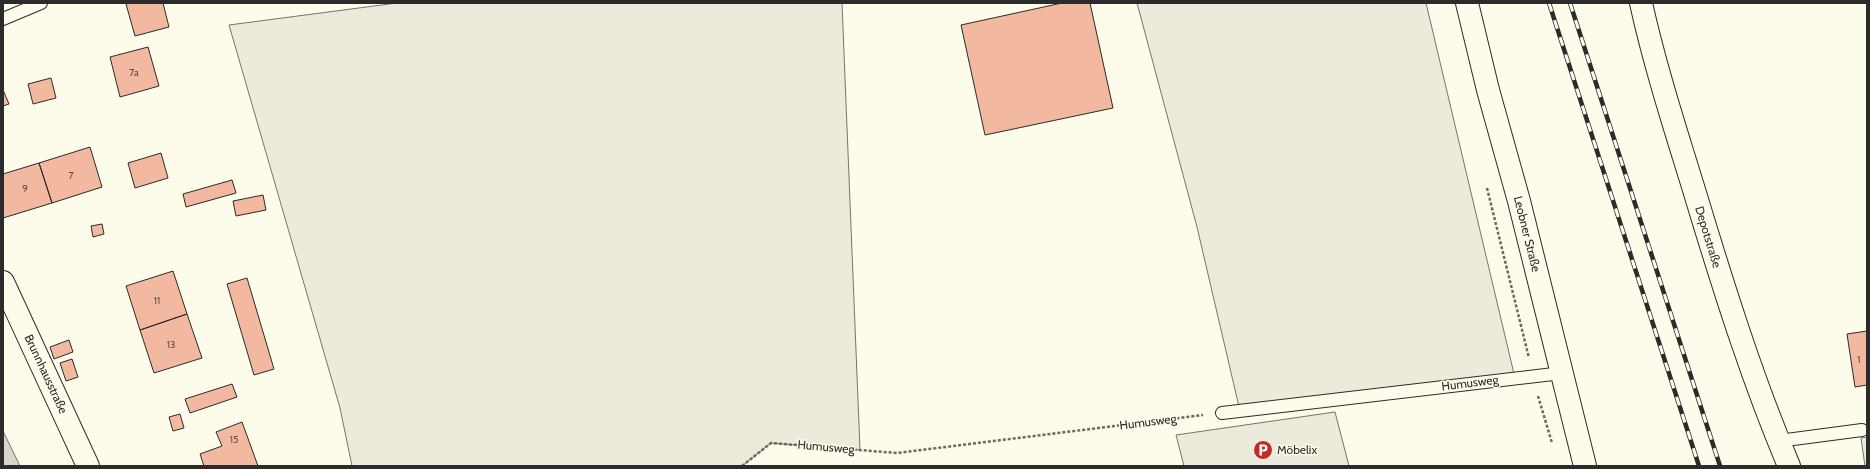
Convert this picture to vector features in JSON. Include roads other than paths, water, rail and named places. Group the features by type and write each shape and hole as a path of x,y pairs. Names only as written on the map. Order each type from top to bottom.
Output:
{"street":[{"name":"Leobner Straße","path":"1466,3 1585,466"},
{"name":"Depotstraße","path":"1641,3 1675,130 1724,288 1778,441 1789,466"},
{"name":"Brunnhausstraße","path":"3,282 88,466"}],"lane":[{"path":"3,19 41,3"},
{"name":"Humusweg","path":"1222,413 1562,373"},
{"path":"1778,441 1862,430"}],"railway":[{"path":"1549,3 1699,466"},
{"path":"1570,3 1720,466"}],"place":[{"name":"Möbelix","path":"1263,450"}]}
